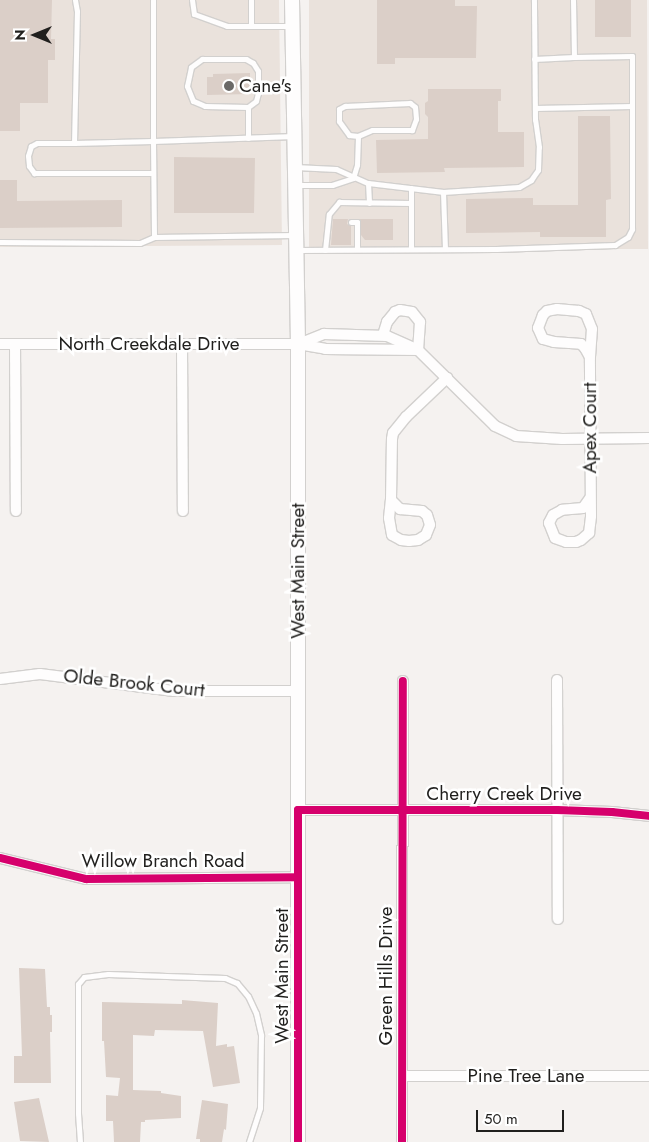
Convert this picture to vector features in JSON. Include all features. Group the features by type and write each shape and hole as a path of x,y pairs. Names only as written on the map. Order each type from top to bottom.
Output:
{"main road":[{"name":"West Main Street","path":"292,0 298,344 298,1142"}],"street":[{"name":"Apex Court","path":"590,357 581,344 554,342 543,338 538,328 543,315 548,311 557,309 579,311 586,314 592,329 590,357 590,498 589,533 576,542 566,542 555,538 549,523 553,515 562,510 583,508 590,498"},
{"path":"382,335 387,322 395,312 400,310 412,312 420,322 418,350"},
{"path":"298,344 324,334 382,335 418,350 495,426 509,434 531,438 649,438"},
{"name":"North Creekdale Drive","path":"0,344 298,344"},
{"path":"16,344 16,512"},
{"path":"182,344 182,510"},
{"path":"298,344 325,349 418,350"},
{"path":"392,500 400,509 422,511 427,515 430,525 426,535 418,540 409,541 401,540 392,535 389,518 392,500 394,433 406,417 447,378"},
{"name":"Olde Brook Court","path":"0,679 40,674 174,691 298,692"},
{"name":"Green Hills Drive","path":"402,1142 403,680"},
{"path":"557,680 558,919"},
{"name":"Cherry Creek Drive","path":"298,810 557,810 612,812 649,816"},
{"name":"Willow Branch Road","path":"0,858 86,879 298,877"},
{"name":"Pine Tree Lane","path":"402,1076 649,1076"}],"lane":[{"path":"74,143 77,11 75,0"},
{"path":"153,0 154,237"},
{"path":"192,0 194,14 200,18 227,26 292,26"},
{"path":"251,0 251,26"},
{"path":"295,167 336,169 368,183 443,192 519,187 532,180 538,170 540,147 535,108 534,0"},
{"path":"573,0 574,57"},
{"path":"296,250 614,245 628,237 632,224 632,56 534,59"},
{"path":"202,59 246,59 254,63 258,71 258,93 256,101 248,107 205,106 195,103 187,86 191,67 202,59"},
{"path":"410,103 415,107 416,119 412,130 372,130 358,136 349,135 339,121 339,109 345,106 410,103"},
{"path":"535,108 632,106"},
{"path":"248,107 248,138"},
{"path":"154,174 34,173 28,166 31,146 37,143 294,136"},
{"path":"354,178 357,165 358,136"},
{"path":"295,186 332,185 354,178"},
{"path":"368,183 369,203"},
{"path":"411,188 411,249"},
{"path":"443,192 444,249"},
{"path":"325,250 329,235 329,214 339,202 411,203"},
{"path":"351,222 357,222 354,235 357,249"},
{"path":"0,242 140,243 154,237 296,235"},
{"path":"80,1142 78,1113 78,984 84,977 108,974 225,978 237,983 248,996 256,1013 261,1035 260,1108 249,1142"}],"shaded area":[{"path":"0,0 279,0 282,245 0,247"},
{"path":"309,0 647,0 648,249 309,249"}],"building":[{"path":"0,0 52,0 51,39 55,39 55,60 48,60 48,103 20,103 20,131 0,131"},
{"path":"377,0 455,0 455,6 477,6 476,58 395,58 395,64 377,64"},
{"path":"595,0 631,0 631,37 595,37"},
{"name":"Cane's","path":"250,73 250,94 207,95 207,77 213,77 213,74"},
{"path":"428,89 501,89 501,101 498,101 498,132 524,132 524,167 444,168 445,172 377,173 376,140 428,139 428,117 425,114 425,103 428,101"},
{"path":"578,116 610,116 611,199 606,200 606,237 540,237 540,232 466,233 466,199 533,198 533,205 578,205"},
{"path":"174,157 255,158 254,213 174,213"},
{"path":"0,180 17,180 17,201 122,200 122,227 0,228"},
{"path":"333,219 348,219 347,224 351,226 351,245 331,245"},
{"path":"360,219 393,219 393,240 365,240 361,235"},
{"path":"19,968 45,969 47,1007 50,1007 50,1015 52,1015 52,1032 50,1032 51,1083 14,1083 14,1056 22,1056"},
{"path":"182,1000 218,1003 216,1046 227,1044 227,1047 234,1046 240,1083 213,1087 203,1031 155,1030 154,1036 133,1035 133,1090 161,1091 161,1093 181,1096 181,1118 145,1120 145,1122 141,1122 140,1142 114,1142 113,1121 106,1121 106,1095 118,1096 120,1078 106,1077 104,1041 102,1041 102,1002 182,1004"},
{"path":"39,1098 49,1142 20,1141 14,1102"},
{"path":"202,1100 228,1104 226,1130 224,1129 222,1142 200,1142 200,1139 196,1139"}],"cycle path":[{"path":"402,1142 403,681"},
{"path":"298,1142 298,810 557,810 612,812 649,816"},
{"path":"0,858 86,879 298,877"}],"place":[{"name":"Cane's","path":"229,86"}]}
